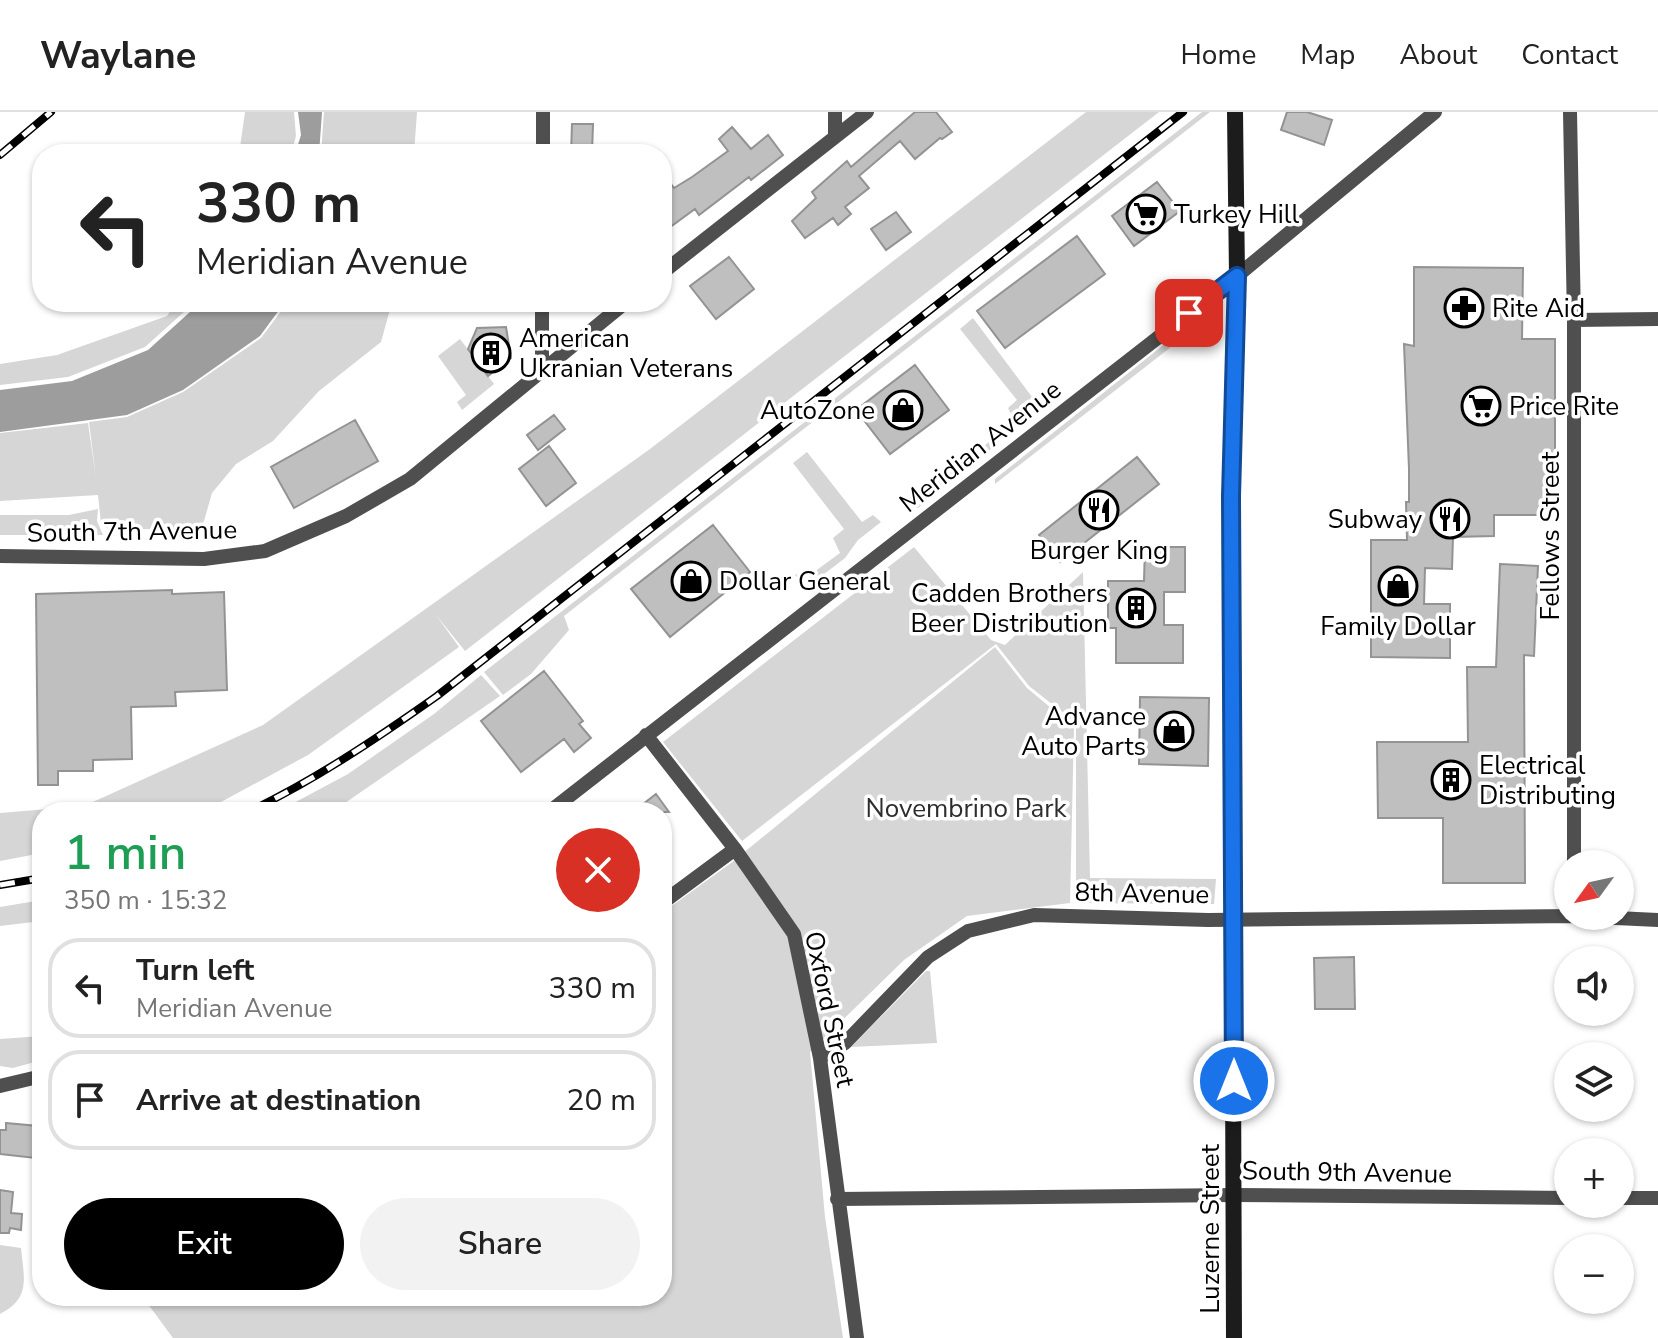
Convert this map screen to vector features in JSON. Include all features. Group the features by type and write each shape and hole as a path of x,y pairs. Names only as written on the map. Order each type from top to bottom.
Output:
{"street":[{"path":"543,112 543,144"},
{"path":"835,112 835,137"},
{"path":"672,265 867,112"},
{"name":"Luzerne Street","path":"1234,1338 1231,496 1237,276 1235,112"},
{"name":"Meridian Avenue","path":"562,802 1237,276 1435,112"},
{"name":"Fellows Street","path":"1570,112 1574,320 1574,850"},
{"path":"542,312 542,370"},
{"name":"South 7th Avenue","path":"0,556 204,559 265,551 346,516 410,479 614,312"},
{"path":"1574,320 1658,319"},
{"name":"Oxford Street","path":"646,735 735,849 794,934 820,1058 857,1338"},
{"path":"672,896 735,849"},
{"name":"8th Avenue","path":"820,1058 845,1043 928,957 968,931 1034,915 1233,918 1554,916"},
{"name":"8th Avenue","path":"1634,919 1658,920"},
{"path":"0,1086 32,1078"},
{"name":"South 9th Avenue","path":"837,1199 1235,1195 1554,1198"},
{"path":"1634,1198 1658,1198"}],"green space":[{"path":"245,112 294,112 294,144 240,144"},
{"path":"324,112 417,112 415,144 322,144"},
{"path":"1086,112 1159,112 465,651 436,615 459,647 308,755 221,802 93,802 263,725 650,449"},
{"path":"1202,112 1210,112 564,616 569,630 531,674 503,695 484,672"},
{"path":"1214,310 1212,315 995,484 995,479 1205,312"},
{"path":"170,312 184,312 145,347 68,377 0,385 0,364 57,355 167,316"},
{"path":"280,312 389,312 381,342 319,391 273,441 236,464 212,493 202,528 109,530 101,524 98,495 0,501 0,433 88,423 96,478 89,422 127,417 183,392 261,338"},
{"path":"973,318 1035,401 1013,418 1008,408 1017,400 960,329"},
{"path":"460,339 494,384 462,410 457,402 466,395 438,356"},
{"path":"994,438 992,448 918,508 905,508"},
{"path":"807,452 862,522 873,515 881,522 858,540 845,558 810,585 801,582 795,575 803,580 840,553 833,538 844,529 793,463"},
{"path":"98,509 97,521 103,535 0,535 0,515 69,515"},
{"path":"914,547 991,640 1005,645 1083,572 1090,878 1216,879 1214,904 1076,903 1076,723 1029,686 996,644 742,841 663,742"},
{"name":"Novembrino Park","path":"995,647 1027,688 1074,727 1070,903 967,916 904,960 810,1052 825,1217 843,1338 173,1338 149,1306 672,1306 672,906 731,863"},
{"path":"481,675 500,696 346,802 296,802 348,774 434,714"},
{"path":"32,810 32,855 0,861 0,813"},
{"path":"32,902 32,922 0,926 0,907"},
{"path":"926,971 930,971 937,1043 851,1047"},
{"path":"32,1037 32,1063 13,1068 0,1066 0,1039"},
{"path":"0,1245 21,1248 24,1278 17,1301 0,1314"}],"shaded area":[{"path":"298,112 322,112 320,144 298,144 301,135"},
{"path":"190,312 278,312 260,336 183,390 127,415 0,432 0,390 72,381 148,350"}],"building":[{"path":"915,112 936,112 952,132 915,159 900,141 859,176 869,188 845,207 851,214 838,225 833,218 805,238 792,221 816,198 812,192 847,161 851,167"},
{"path":"1287,112 1307,112 1332,120 1324,145 1281,130"},
{"path":"572,124 593,124 592,144 571,144"},
{"path":"732,127 751,149 768,135 783,155 699,215 695,209 672,226 672,185 674,188 692,177 728,151 719,139"},
{"name":"Turkey Hill","path":"1157,182 1180,211 1134,246 1112,216"},
{"path":"896,212 911,232 886,250 871,229"},
{"path":"1077,236 1105,274 1005,348 977,311"},
{"path":"729,257 754,289 716,319 690,286"},
{"name":"Price Rite","path":"1414,267 1523,268 1522,339 1555,339 1555,515 1494,515 1494,536 1453,537 1452,569 1425,568 1424,604 1450,604 1450,658 1371,657 1371,540 1407,540 1409,469 1404,344 1414,346"},
{"name":"American Ukranian Veterans","path":"506,327 511,358 488,376 468,349 477,328"},
{"name":"AutoZone","path":"915,365 949,410 890,454 856,410"},
{"path":"554,415 565,429 538,450 527,435"},
{"path":"355,420 378,461 294,508 271,467"},
{"path":"549,446 576,483 546,506 519,469"},
{"name":"Burger King","path":"1137,457 1159,484 1060,562 1039,535"},
{"name":"Dollar General","path":"713,525 750,572 670,637 631,589"},
{"name":"Cadden Brothers Beer Distribution","path":"1145,547 1185,547 1185,592 1164,592 1164,625 1183,625 1183,663 1116,663 1116,628 1108,628 1108,581 1144,581"},
{"name":"Electrical Distributing","path":"1500,564 1538,566 1534,656 1524,655 1525,883 1443,883 1443,818 1378,818 1377,742 1468,742 1467,667 1496,667"},
{"path":"172,590 172,594 224,592 227,690 175,692 176,706 131,707 132,759 93,760 93,771 58,771 58,785 38,785 36,594"},
{"path":"544,671 583,721 579,724 591,738 574,752 564,739 521,772 481,721"},
{"name":"Advance Auto Parts","path":"1140,697 1209,698 1208,766 1139,764"},
{"path":"656,794 662,802 646,802"},
{"path":"1354,957 1355,1009 1315,1009 1314,958"},
{"path":"6,1123 32,1125 32,1158 0,1154 0,1130 6,1130"},
{"path":"0,1190 13,1192 11,1213 22,1214 21,1230 10,1228 9,1233 0,1233"}],"railway":[{"path":"0,155 51,112"},
{"path":"267,802 345,758 437,696 1183,112"},
{"path":"0,885 32,880"}],"place":[{"name":"Turkey Hill","path":"1146,214"},
{"name":"Rite Aid","path":"1464,308"},
{"name":"American Ukranian Veterans","path":"491,353"},
{"name":"Price Rite","path":"1481,406"},
{"name":"AutoZone","path":"903,410"},
{"name":"Burger King","path":"1099,510"},
{"name":"Subway","path":"1450,519"},
{"name":"Dollar General","path":"691,581"},
{"name":"Family Dollar","path":"1398,586"},
{"name":"Cadden Brothers Beer Distribution","path":"1136,608"},
{"name":"Advance Auto Parts","path":"1174,731"},
{"name":"Electrical Distributing","path":"1451,780"}],"route":[{"path":"1189,313 1237,276 1231,496 1234,1081"}]}
